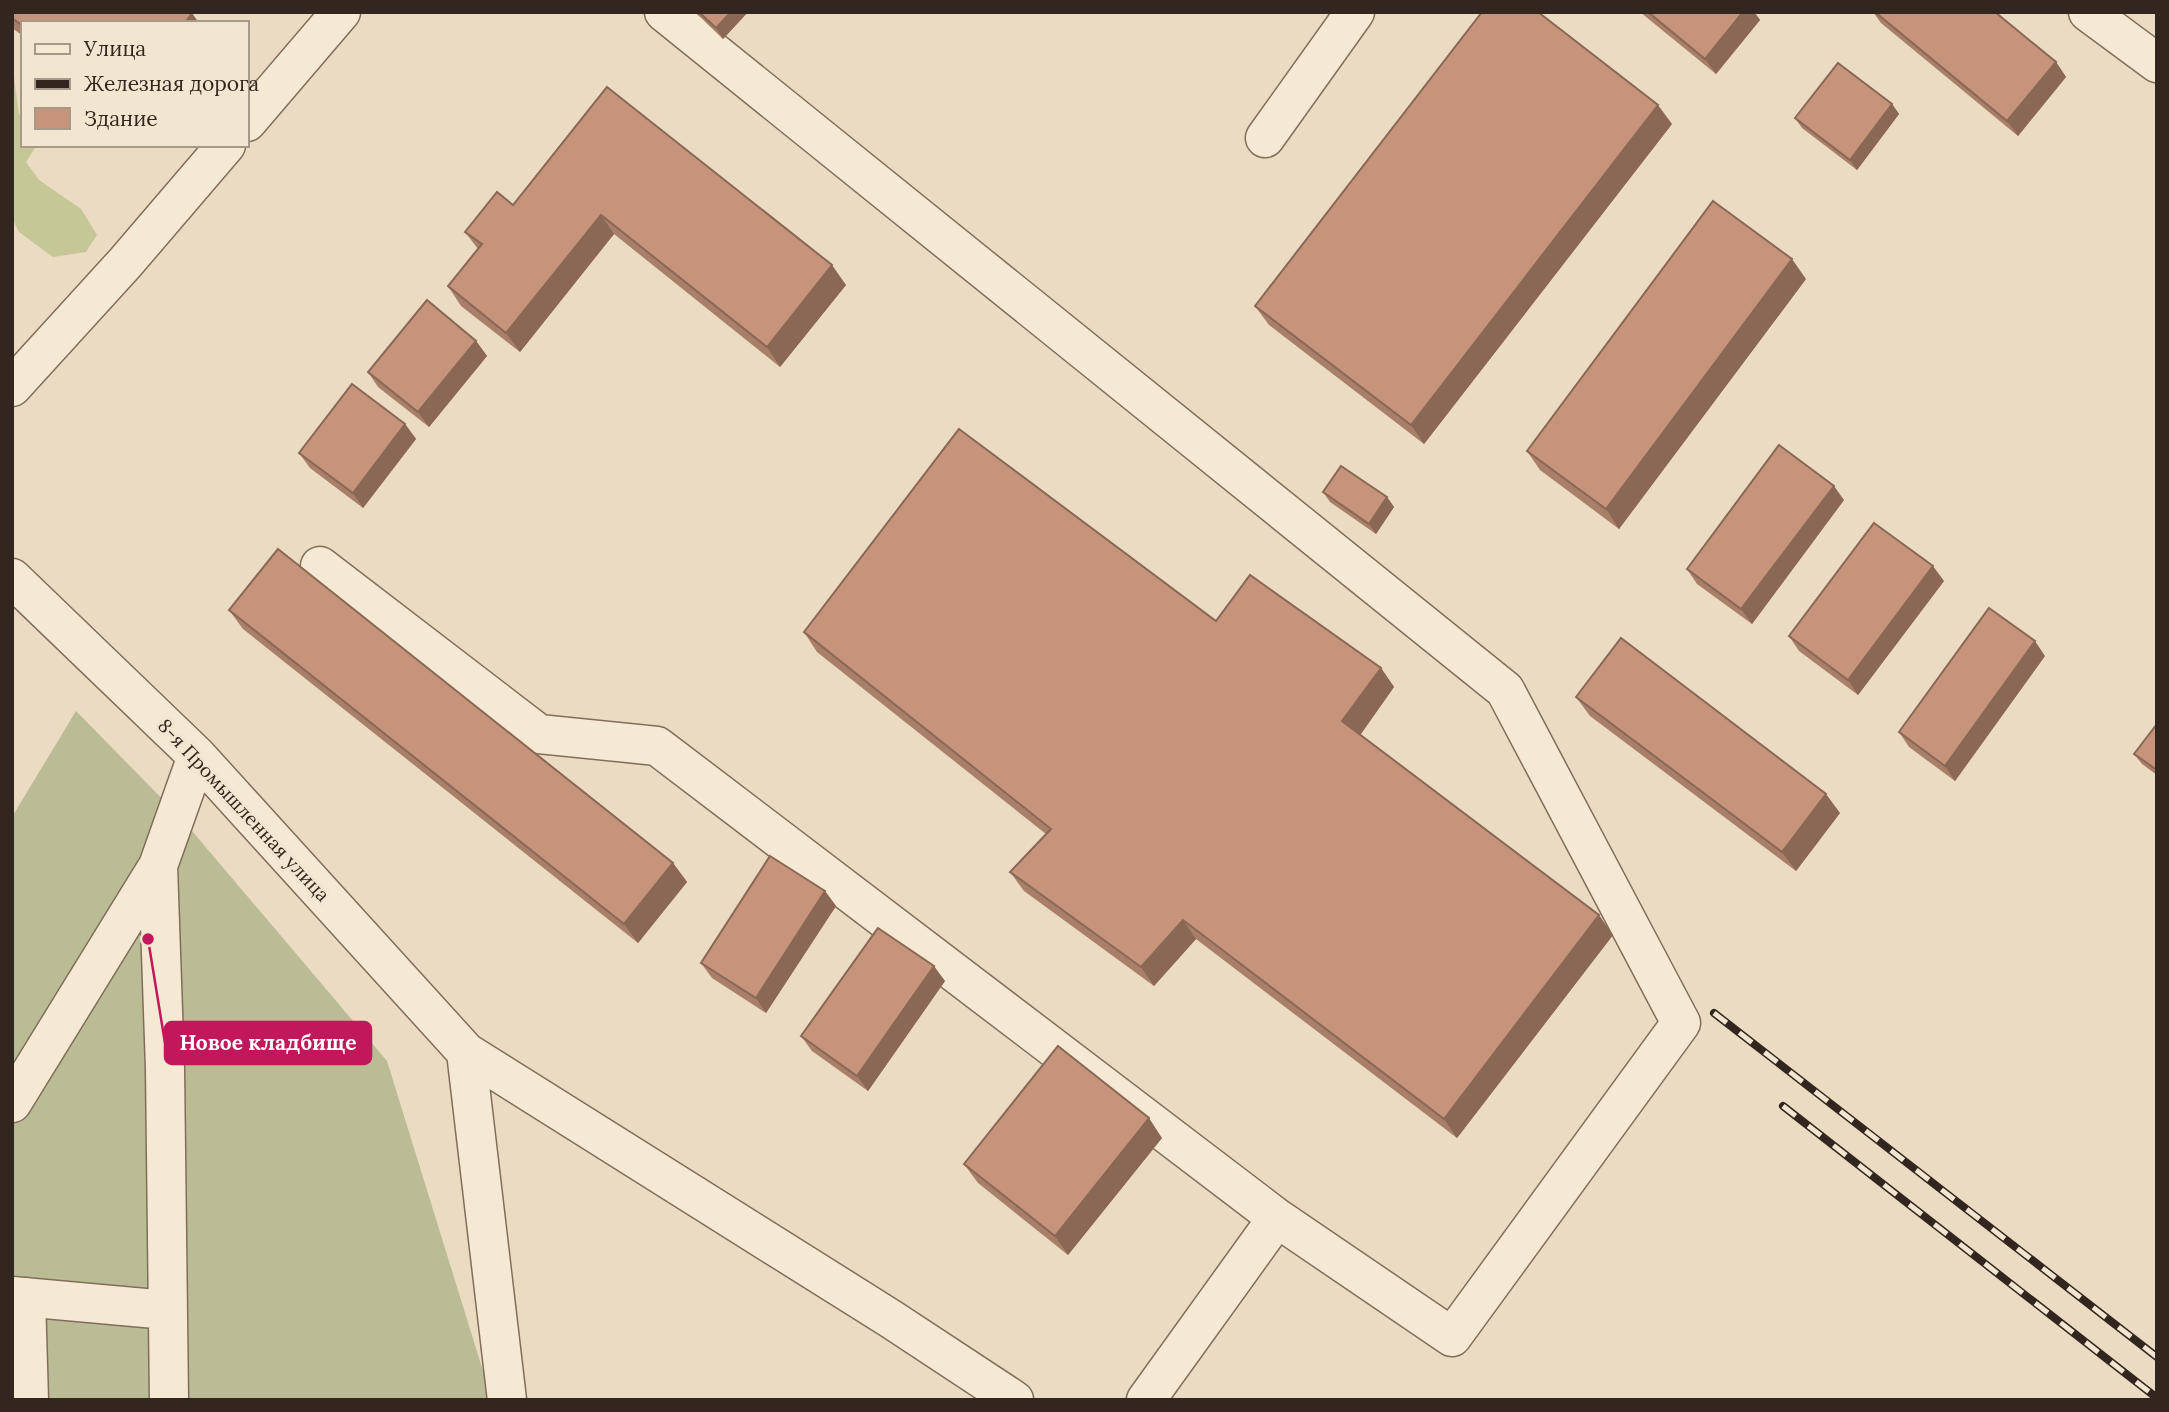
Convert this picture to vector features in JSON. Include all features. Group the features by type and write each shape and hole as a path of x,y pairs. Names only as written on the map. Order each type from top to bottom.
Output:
{"street":[{"path":"248,121 341,12"},
{"path":"320,566 539,734 657,746 1277,1218 1452,1337 1681,1023 1505,690 664,12"},
{"path":"1265,138 1356,12"},
{"path":"2088,12 2157,63"},
{"path":"12,387 125,263 224,147"},
{"name":"8-я Промышленная улица","path":"12,578 197,756 466,1052 891,1319 1014,1400"},
{"path":"12,1103 158,866 197,756"},
{"path":"158,866 165,1069 169,1400"},
{"path":"466,1052 507,1400"},
{"path":"1146,1400 1277,1218"},
{"path":"29,1400 19,1296 167,1310"}],"green space":[{"path":"12,62 21,115 21,147 36,147 26,162 39,180 81,209 97,235 86,252 53,257 19,232 12,218"},
{"path":"76,711 181,818 387,1061 492,1400 12,1400 12,817"}],"building":[{"path":"12,12 192,13 186,21 21,21 21,25 12,18"},
{"path":"699,12 731,12 716,28"},
{"path":"1482,12 1538,12 1658,105 1411,425 1255,306"},
{"path":"1648,12 1743,12 1705,59"},
{"path":"1875,12 1995,12 2056,62 2007,121"},
{"path":"1838,63 1892,104 1850,160 1795,118"},
{"path":"607,87 832,265 767,347 601,215 506,333 448,286 482,244 465,232 497,192 513,205"},
{"path":"1713,201 1792,259 1606,509 1527,451"},
{"path":"427,300 476,341 418,412 368,372"},
{"path":"352,384 405,424 353,493 299,453"},
{"path":"959,429 1216,621 1250,575 1381,668 1342,721 1599,915 1444,1119 1183,920 1141,967 1010,872 1051,829 804,632"},
{"path":"1779,445 1834,486 1741,609 1687,569"},
{"path":"1341,466 1387,497 1369,524 1323,492"},
{"path":"1874,523 1933,566 1848,680 1789,636"},
{"path":"278,549 673,863 624,924 229,610"},
{"path":"1989,608 2035,641 1945,766 1899,732"},
{"path":"1621,638 1826,794 1782,852 1576,697"},
{"path":"2157,724 2157,770 2134,754"},
{"path":"770,856 825,891 756,998 701,963"},
{"path":"878,928 934,966 857,1076 801,1036"},
{"path":"1058,1046 1149,1118 1055,1236 964,1164"}],"railway":[{"path":"1714,1013 2157,1357"},
{"path":"1783,1106 2157,1398"}],"place":[{"name":"Новое кладбище","path":"148,939"}]}
